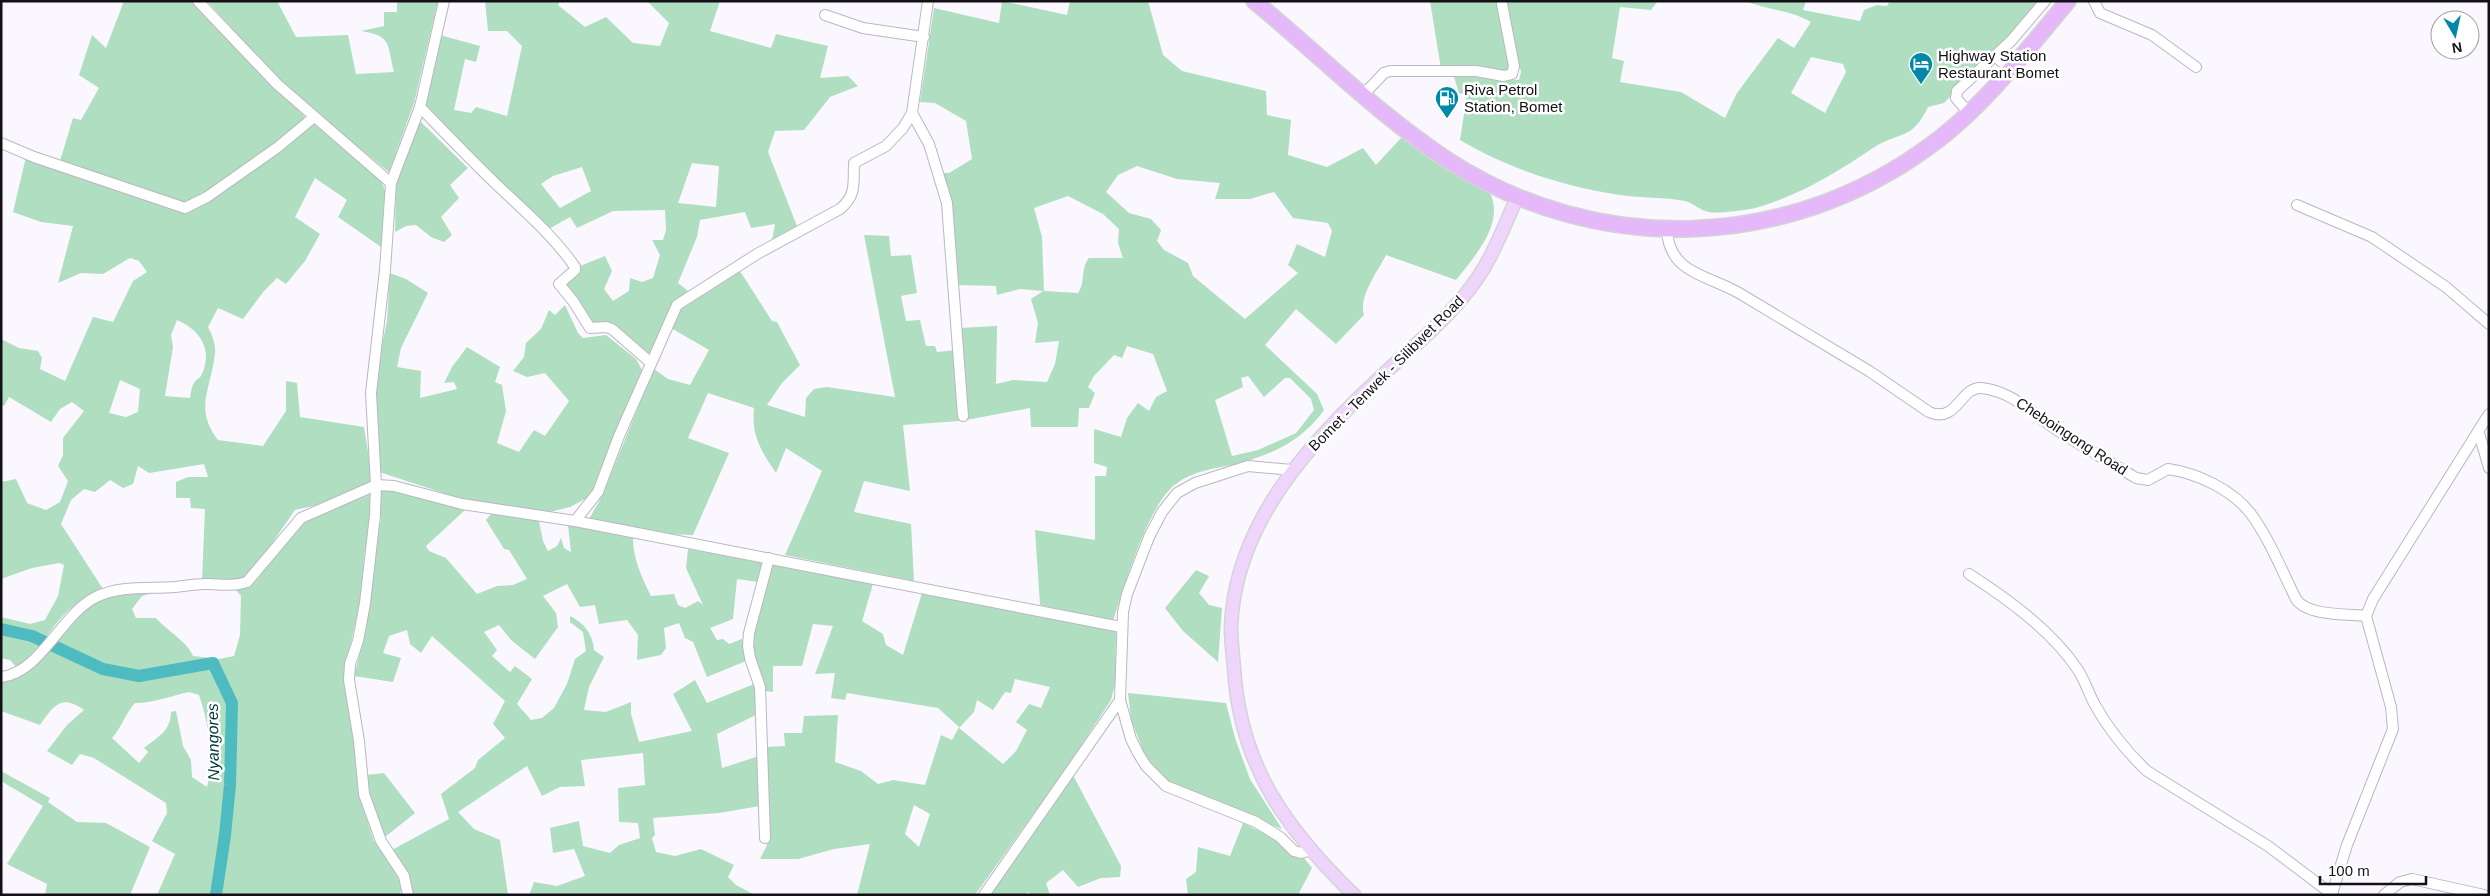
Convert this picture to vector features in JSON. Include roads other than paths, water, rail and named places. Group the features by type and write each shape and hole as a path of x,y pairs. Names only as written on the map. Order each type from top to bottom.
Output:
{"highway":[{"path":"1254,1 1363,95 1433,150 1498,189 1517,198 1565,214 1610,225 1667,231 1701,229 1762,221 1832,200 1854,191 1912,158 1943,136 1968,112 2010,69 2068,1"}],"main road":[{"name":"Bomet - Tenwek - Silibwet Road","path":"1354,895 1311,850 1290,824 1261,778 1238,708 1232,642 1233,612 1245,559 1272,500 1292,470 1322,434 1439,322 1465,294 1494,249 1517,198"}],"street":[{"path":"198,1 277,84 390,183"},
{"path":"408,895 404,876 381,841 364,794 359,741 349,680 350,664 358,641 365,602 375,515 376,485 371,393 385,270 390,183 420,107 444,1"},
{"path":"575,521 598,492 619,436 672,313 681,301 757,254 840,209 850,198 854,190 854,163 886,146 903,128 912,113 928,1"},
{"path":"1968,112 1956,98 1955,94 2011,41 2045,1"},
{"path":"2094,1 2100,13 2152,35 2196,67"},
{"path":"1363,95 1384,73 1390,71 1476,71 1504,76 1512,74 1514,66 1502,4"},
{"path":"825,15 863,28 924,37"},
{"path":"1995,56 2010,69"},
{"path":"420,107 497,185 534,219 570,259 575,267 574,270 559,284 573,301 586,326 590,328 606,326 612,329 651,363"},
{"path":"912,113 929,144 947,203 963,416"},
{"path":"1,143 34,157 185,208 207,197 278,147 314,117"},
{"path":"2298,205 2372,237 2446,287 2489,324"},
{"name":"Cheboingong Road","path":"1667,231 1670,249 1681,265 1688,271 1717,281 1739,293 1868,371 1929,412 1938,414 1948,412 1958,406 1969,392 1982,388 2018,401 2060,432 2136,478 2148,480 2168,469 2199,477 2233,497 2251,514 2296,599 2303,607 2313,610 2366,616"},
{"path":"1969,574 2030,618 2052,641 2077,669 2095,705 2137,761 2147,771 2268,846 2333,894 2347,845 2393,729 2391,707 2366,616 2373,599 2479,433 2489,414"},
{"path":"2479,433 2489,468"},
{"path":"1292,470 1248,466 1195,483 1177,493 1162,512 1149,537 1127,594 1122,627 1120,700 1131,739 1138,753 1146,766 1166,786 1256,822 1280,837 1294,851 1301,853 1311,850"},
{"path":"1,677 17,672 31,661 78,609 96,597 111,591 203,584 238,586 247,582 301,518 376,485 394,486 428,496 495,510 575,521 1122,627"},
{"path":"765,838 760,687 748,646 749,633 769,558"},
{"path":"984,895 1120,700"},
{"path":"2384,895 2400,882 2412,879 2484,895"}],"waterway":[{"name":"Nyangores","path":"1,629 32,636 103,669 139,676 213,663 232,703 230,785 216,895"}],"place":[{"name":"Highway Station Restaurant Bomet","path":"1921,85"},
{"name":"Riva Petrol Station, Bomet","path":"1447,119"}]}
